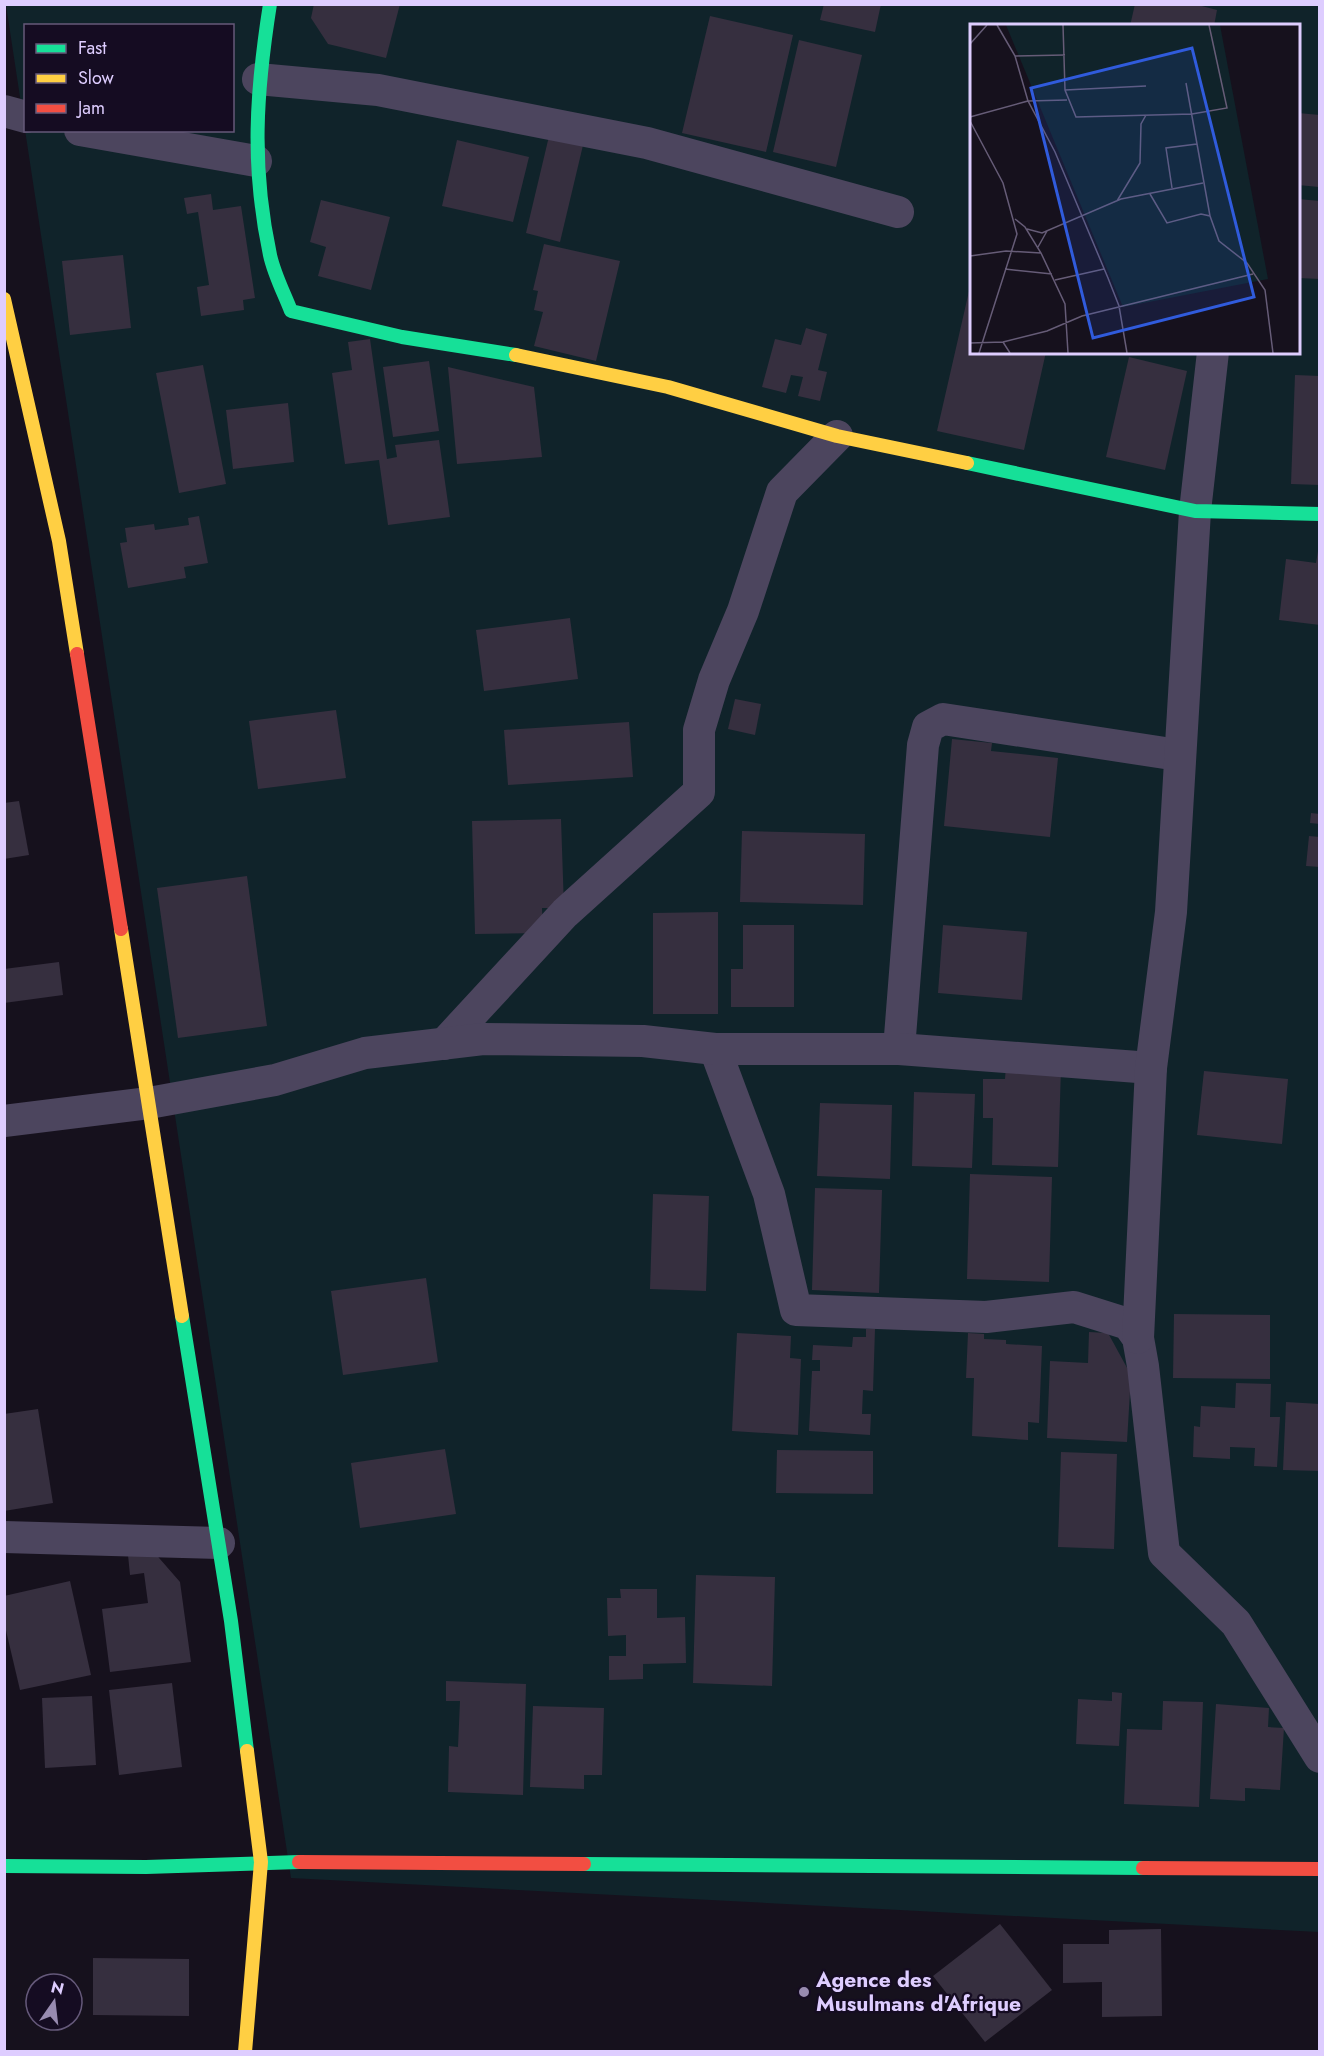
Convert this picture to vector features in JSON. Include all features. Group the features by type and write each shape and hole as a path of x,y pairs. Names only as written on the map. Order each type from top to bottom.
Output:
{"street":[{"path":"270,4 258,79 256,161 270,257 291,310 402,337 529,357 668,387 837,436 1195,511 1320,514"},
{"path":"258,79 378,90 647,143 898,212"},
{"path":"4,111 24,116"},
{"path":"91,132 256,161"},
{"path":"4,299 59,541 231,1621 261,1862 246,2052"},
{"path":"1213,354 1195,511 1178,755 1171,912 1152,1068 1138,1338 1164,1553 1236,1623 1320,1757"},
{"path":"444,1044 565,913 699,792 699,730 714,680 743,611 782,492 837,436"},
{"path":"899,1049 923,745 928,727 943,719 1178,755"},
{"path":"4,1121 149,1103 275,1080 365,1053 483,1039 643,1041 715,1049 899,1049 1152,1068"},
{"path":"715,1049 769,1194 796,1310 986,1317 1074,1307 1128,1324 1138,1338"},
{"path":"4,1537 219,1543"},
{"path":"4,1866 146,1867 261,1862 1320,1869"}],"shaded area":[{"path":"6,5 1319,5 1319,1932 291,1878 25,132 234,132 234,24 24,24 24,123"}],"building":[{"path":"314,4 400,4 386,58 328,44 311,18"},
{"path":"824,4 881,4 875,32 820,20"},
{"path":"1135,4 1194,4 1217,10 1214,24 1130,24"},
{"path":"710,16 793,35 766,152 682,133"},
{"path":"799,40 862,55 836,167 773,152"},
{"path":"1300,113 1320,115 1319,187 1300,185"},
{"path":"550,132 584,141 560,242 526,233"},
{"path":"457,140 529,157 513,222 442,206"},
{"path":"211,194 213,210 241,206 255,298 243,300 244,310 201,316 197,287 209,285 198,212 187,214 184,198"},
{"path":"1300,199 1320,201 1320,279 1300,278"},
{"path":"321,200 390,217 371,290 318,276 326,247 310,242"},
{"path":"544,244 620,261 596,361 534,346 543,312 534,310 538,291 533,290"},
{"path":"123,255 131,328 70,335 62,261"},
{"path":"970,287 970,354 1046,354 1024,450 937,431"},
{"path":"806,328 827,334 818,370 827,372 820,401 798,396 803,377 791,375 786,393 762,387 775,339 801,345"},
{"path":"370,339 387,459 397,457 395,445 439,440 450,517 388,525 379,460 345,464 332,373 352,370 348,342"},
{"path":"1129,357 1187,371 1165,470 1106,457"},
{"path":"429,361 439,431 393,437 383,367"},
{"path":"203,365 226,484 179,493 156,373"},
{"path":"448,367 534,387 542,457 457,464"},
{"path":"1295,375 1320,376 1320,485 1291,484"},
{"path":"288,403 294,462 233,469 226,410"},
{"path":"199,516 208,563 184,567 186,578 128,588 120,543 127,542 125,528 154,524 155,530 189,525 188,518"},
{"path":"1318,551 1320,625 1279,620 1286,559 1316,563"},
{"path":"570,618 578,679 484,691 476,630"},
{"path":"735,699 761,704 755,735 728,729"},
{"path":"336,710 346,778 258,789 249,721"},
{"path":"629,722 633,777 508,785 504,730"},
{"path":"952,739 992,743 991,751 1058,758 1050,837 944,826"},
{"path":"19,801 29,855 4,859 4,803"},
{"path":"1311,813 1320,814 1320,824 1310,823"},
{"path":"561,819 564,908 542,908 543,933 475,934 472,821"},
{"path":"742,831 865,834 863,905 740,902"},
{"path":"1309,836 1320,837 1320,867 1306,866"},
{"path":"247,876 267,1026 178,1038 157,888"},
{"path":"718,912 718,1014 653,1014 653,913"},
{"path":"743,925 794,925 794,1007 731,1007 731,969 743,969"},
{"path":"943,925 1027,932 1022,1000 938,993"},
{"path":"59,962 63,995 4,1003 4,969"},
{"path":"1006,1065 1061,1067 1058,1167 992,1165 993,1118 983,1118 983,1079 1005,1079"},
{"path":"1204,1071 1288,1079 1282,1144 1197,1135"},
{"path":"914,1092 975,1094 972,1168 912,1166"},
{"path":"820,1103 892,1105 890,1179 817,1176"},
{"path":"970,1174 1052,1177 1049,1282 967,1279"},
{"path":"815,1188 882,1190 879,1293 812,1290"},
{"path":"653,1194 709,1196 706,1291 650,1289"},
{"path":"426,1278 438,1362 343,1375 331,1291"},
{"path":"1174,1314 1270,1315 1270,1379 1173,1378"},
{"path":"866,1329 875,1329 873,1391 863,1390 862,1414 871,1414 870,1435 809,1431 812,1371 820,1371 820,1360 812,1360 813,1345 852,1347 853,1337 866,1337"},
{"path":"1089,1332 1108,1333 1131,1375 1127,1442 1047,1438 1050,1361 1088,1363"},
{"path":"737,1333 791,1336 790,1358 801,1359 798,1435 732,1431"},
{"path":"968,1333 984,1334 984,1339 1006,1340 1006,1344 1042,1346 1039,1423 1028,1422 1028,1440 972,1436 974,1378 966,1378"},
{"path":"1236,1383 1271,1384 1270,1417 1280,1417 1277,1467 1254,1466 1255,1448 1230,1447 1230,1459 1193,1457 1194,1426 1200,1427 1201,1406 1235,1408"},
{"path":"1286,1402 1320,1404 1320,1471 1283,1470"},
{"path":"38,1409 53,1503 4,1511 4,1414"},
{"path":"445,1449 456,1514 360,1528 351,1463"},
{"path":"777,1450 873,1451 873,1494 776,1493"},
{"path":"1061,1452 1117,1454 1114,1549 1058,1547"},
{"path":"153,1551 180,1582 191,1662 110,1672 102,1609 148,1603 144,1573 130,1575 128,1555"},
{"path":"696,1575 775,1577 772,1686 693,1683"},
{"path":"70,1581 91,1675 20,1690 4,1622 4,1596"},
{"path":"620,1589 657,1589 657,1618 685,1617 686,1663 643,1664 643,1679 609,1680 609,1656 626,1656 626,1635 608,1636 607,1598 621,1598"},
{"path":"446,1681 526,1684 523,1795 448,1792 449,1746 458,1747 460,1701 446,1701"},
{"path":"172,1683 182,1767 119,1775 109,1690"},
{"path":"1112,1692 1122,1693 1119,1746 1076,1744 1078,1699 1112,1701"},
{"path":"92,1696 96,1765 45,1768 42,1698"},
{"path":"1163,1701 1203,1702 1199,1807 1124,1804 1127,1729 1162,1730"},
{"path":"1216,1704 1269,1708 1268,1727 1284,1728 1280,1790 1245,1788 1245,1801 1210,1799"},
{"path":"533,1706 604,1708 602,1775 584,1775 584,1789 530,1787"},
{"path":"1000,1924 1052,1990 985,2042 933,1976"},
{"path":"1161,1929 1162,2016 1102,2017 1102,1982 1063,1983 1063,1944 1109,1944 1109,1930"},
{"path":"93,1958 189,1959 189,2016 93,2015"}],"traffic: fast":[{"path":"270,4 259,99 260,191 272,262 291,311 402,337 516,355"},
{"path":"967,463 1195,511 1320,514"},
{"path":"182,1316 231,1621 247,1751"},
{"path":"4,1866 146,1867 299,1862"},
{"path":"584,1864 1143,1868"}],"traffic: slow":[{"path":"4,299 59,541 77,654"},
{"path":"516,355 668,387 837,436 967,463"},
{"path":"121,929 182,1316"},
{"path":"245,2052 261,1862 247,1751"}],"traffic: jam":[{"path":"77,654 121,929"},
{"path":"299,1862 584,1864"},
{"path":"1143,1868 1320,1869"}],"place":[{"name":"Agence des Musulmans d'Afrique","path":"804,1992"}]}
